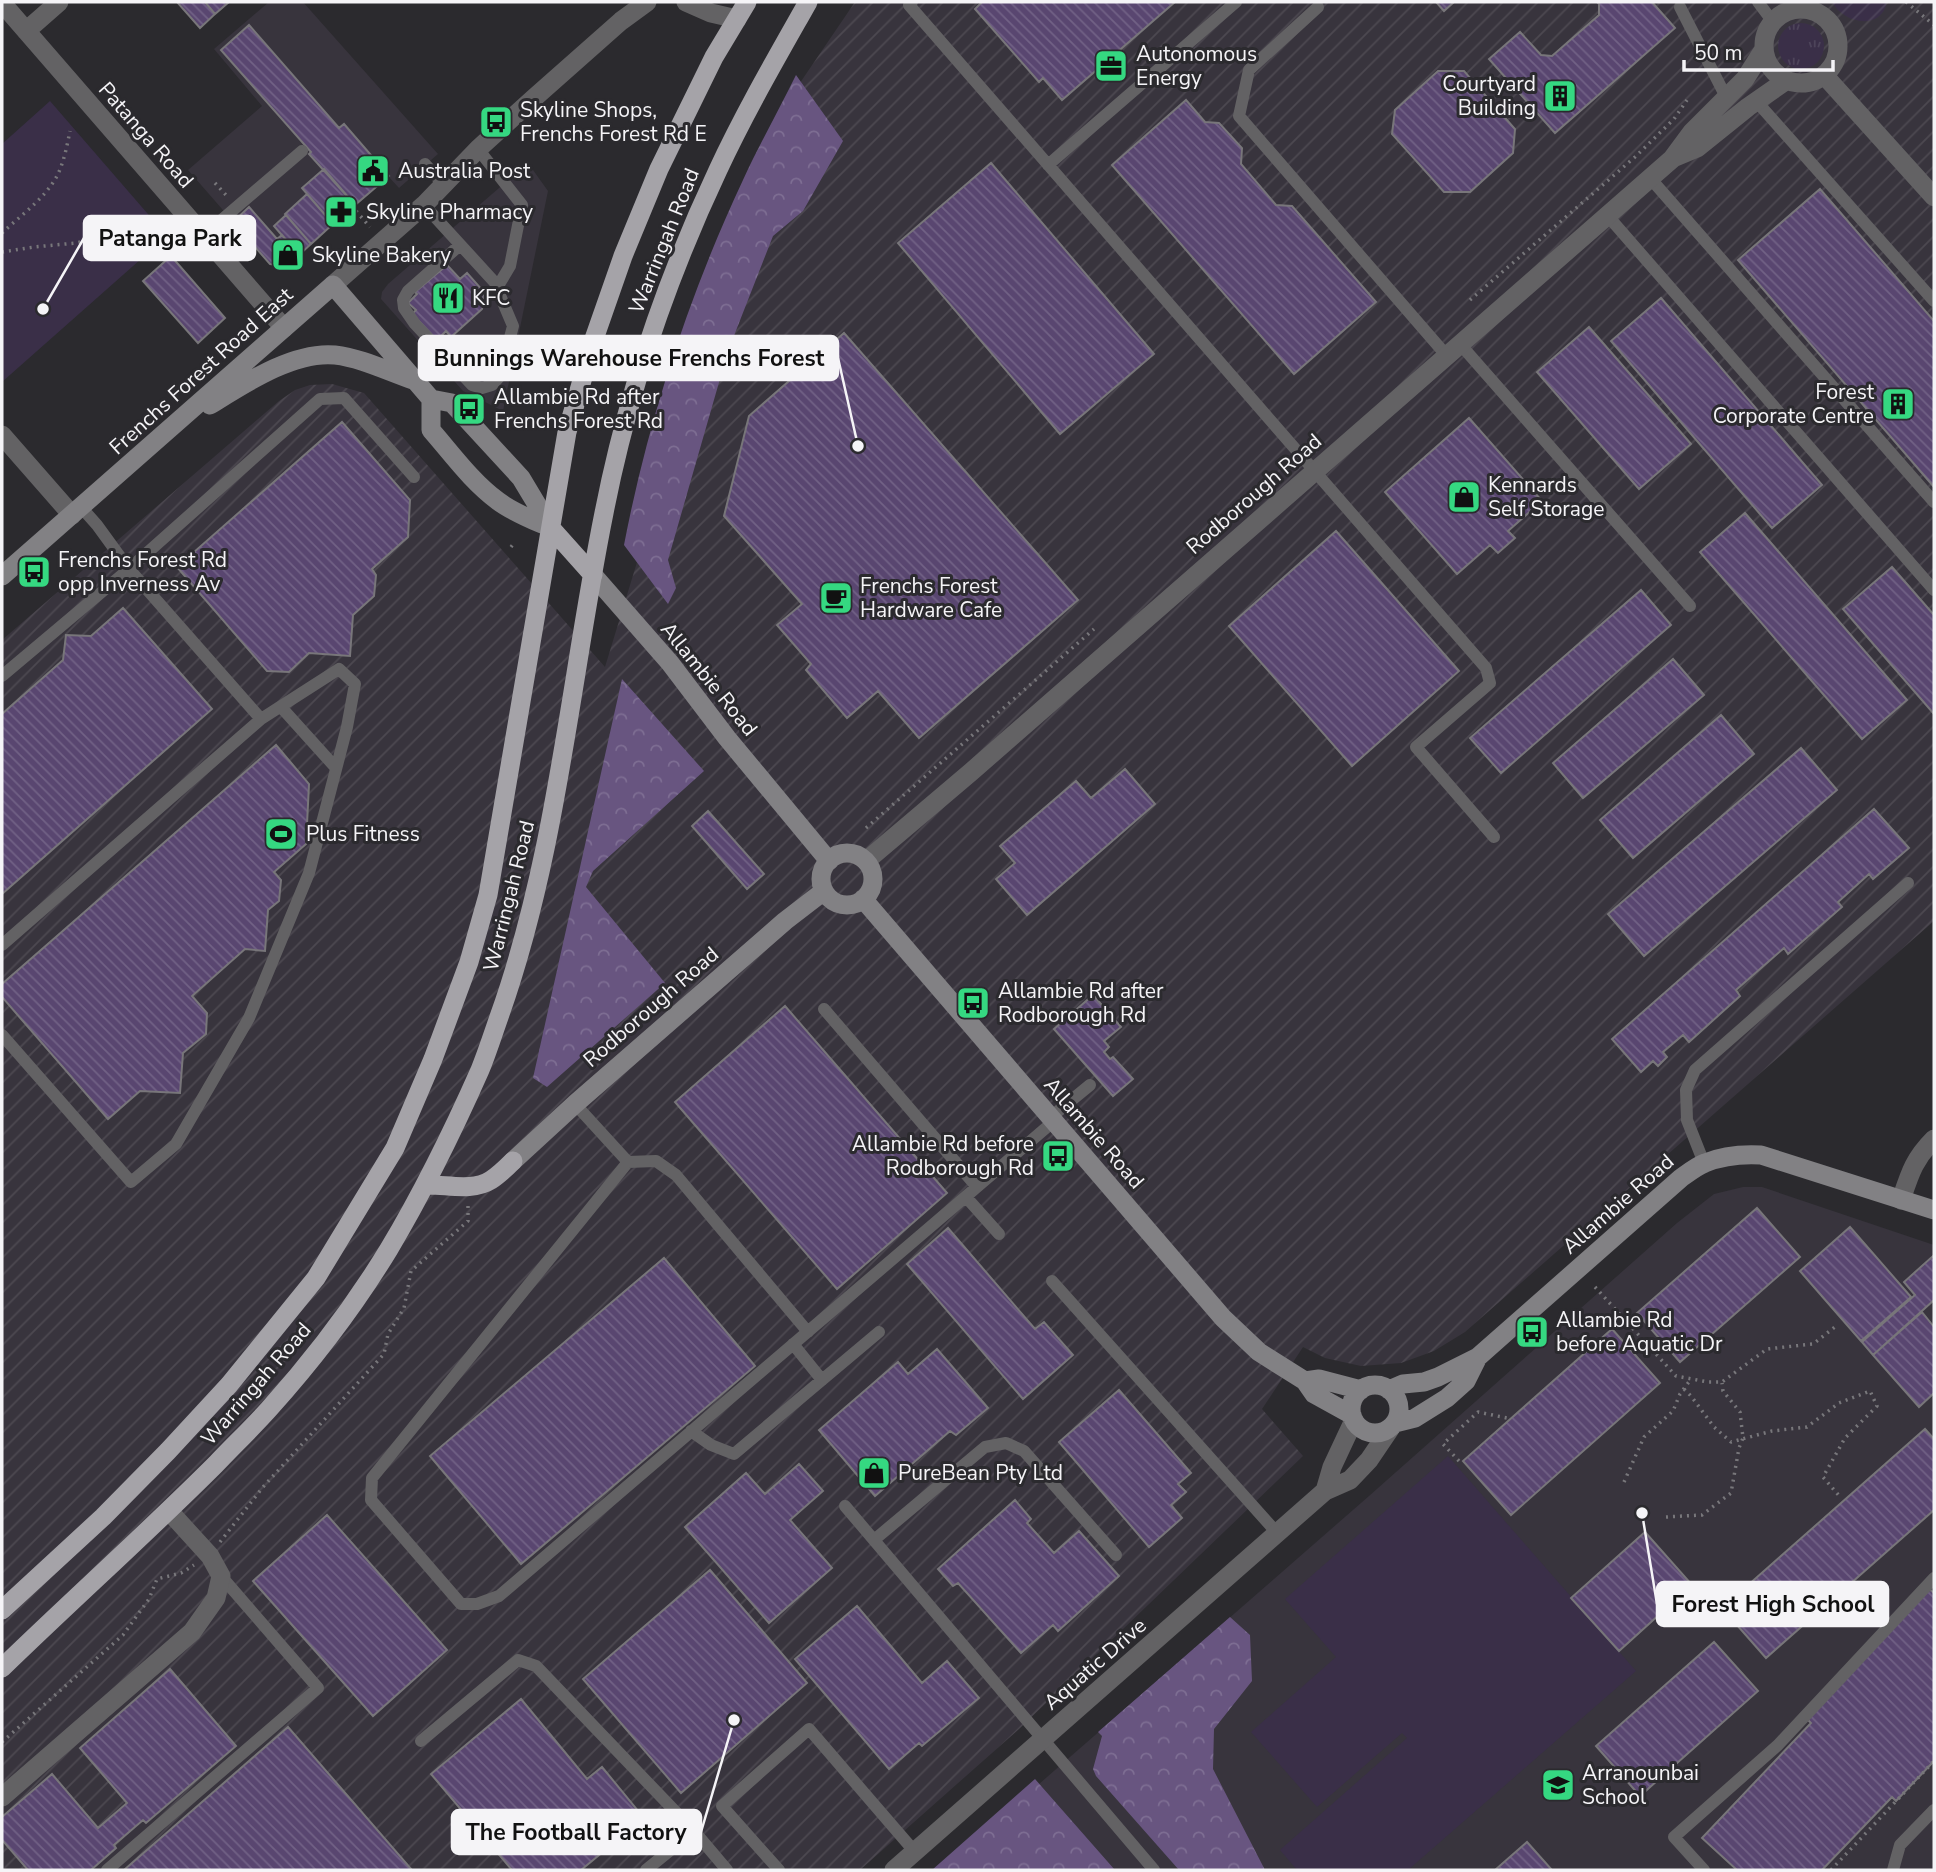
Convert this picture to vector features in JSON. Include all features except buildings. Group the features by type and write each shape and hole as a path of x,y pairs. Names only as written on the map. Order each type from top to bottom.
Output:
{"highway":[{"name":"Warringah Road","path":"2,1610 103,1517 229,1385 316,1278 395,1148 433,1059 469,962 488,895 567,432 594,339 623,257 665,156 714,57 747,2"},
{"name":"Warringah Road","path":"2,1668 169,1511 268,1410 342,1318 388,1250 425,1185 481,1067 515,973 529,924 556,798 604,510 650,338 719,167 808,2"},
{"name":"Allambie Road","path":"551,528 593,575"},
{"path":"425,1185 468,1187 482,1184 494,1178 513,1161"}],"main road":[{"name":"Allambie Road","path":"332,285 432,399 452,403 521,478 551,528"},
{"name":"Frenchs Forest Road East","path":"2,576 332,285"},
{"path":"167,432 214,402 268,373 310,356 343,357 414,380"},
{"name":"Allambie Road","path":"432,399 431,430 466,470 497,500 520,515 551,528"},
{"name":"Allambie Road","path":"593,575 670,663 727,738 829,860"},
{"path":"843,853 859,856 866,862 870,869 872,885 863,899 856,903 842,904 828,897 821,883 821,875 829,860 843,853"},
{"name":"Rodborough Road","path":"513,1161 785,921 824,891"},
{"name":"Allambie Road","path":"863,899 1223,1318 1259,1352 1305,1381 1314,1394 1353,1418"},
{"name":"Allambie Road","path":"1389,1390 1403,1384 1424,1382 1438,1377 1478,1357 1681,1178 1704,1163 1745,1154 1761,1155 1934,1210"},
{"name":"Allambie Road","path":"1392,1426 1415,1418 1447,1398 1466,1381 1478,1357"},
{"name":"Allambie Road","path":"1305,1381 1319,1379 1361,1390"},
{"path":"1375,1385 1389,1390 1398,1401 1398,1416 1392,1426 1383,1432 1361,1429 1353,1418 1353,1402 1361,1390 1375,1385"}],"street":[{"path":"26,31 59,2"},
{"name":"Frenchs Forest Road East","path":"332,285 424,205 478,149 621,21 648,2"},
{"path":"686,2 711,13 737,19"},
{"name":"Patanga Road","path":"2,4 284,328"},
{"path":"1812,6 1833,26 1838,39 1838,52 1824,75 1807,82 1787,80 1771,68 1764,49 1765,39 1773,22 1790,10 1812,6"},
{"name":"Rodborough Road","path":"866,862 1672,159 1692,132 1745,79 1764,49"},
{"path":"1824,75 1934,197"},
{"name":"Rodborough Road","path":"1672,159 1697,148 1787,80"},
{"path":"2,435 76,511"},
{"path":"1901,1199 1912,1166 1934,1139"},
{"name":"Aquatic Drive","path":"1325,1491 1353,1418"},
{"name":"Aquatic Drive","path":"894,1870 1325,1491 1350,1480 1369,1460 1392,1426"},
{"path":"2,1797 192,1632 216,1598 221,1576 210,1556 169,1511"}],"lane":[{"path":"737,19 760,2"},
{"path":"912,2 909,5 1486,668 1490,683 1416,747 1494,837"},
{"path":"1048,164 1236,2"},
{"path":"1758,2 1773,22"},
{"path":"1318,7 1249,70 1240,116 1690,606"},
{"path":"1680,7 1726,97"},
{"path":"1757,102 1934,302"},
{"path":"478,149 522,205 510,266 499,290"},
{"path":"204,235 302,150"},
{"path":"425,164 443,184"},
{"path":"1650,178 1934,502"},
{"path":"424,205 460,245 499,290 513,326 500,376 492,385 482,388 472,385 462,377 404,308 403,300 408,291 460,245"},
{"path":"1608,215 1934,590"},
{"path":"2,676 130,569 320,399 344,398 414,477"},
{"path":"76,511 97,525 130,569 261,719"},
{"path":"2,945 261,719 339,669 355,684 309,873 249,1018 176,1144 131,1182 2,1035"},
{"path":"281,706 336,768"},
{"path":"1704,1163 1687,1121 1686,1090 1695,1070 1908,883"},
{"path":"824,1009 977,1187"},
{"path":"808,1332 676,1175 656,1161 628,1162 372,1478 371,1500 461,1604 477,1604 499,1596 691,1431 808,1332 966,1197 1090,1085"},
{"path":"575,1104 628,1162"},
{"path":"966,1197 999,1234"},
{"path":"1052,1281 1278,1534"},
{"path":"691,1431 711,1445 734,1454 879,1332"},
{"path":"793,1344 822,1380"},
{"path":"874,1540 985,1447 1006,1443 1024,1451 1115,1555"},
{"path":"845,1506 1154,1870"},
{"path":"107,1870 318,1688 221,1576"},
{"path":"1704,1870 1674,1837 1778,1745 1934,1578"},
{"path":"421,1741 518,1660 536,1666 694,1831 727,1870"},
{"path":"779,1870 722,1806 809,1729 915,1852"},
{"path":"1893,1870 1900,1845 1934,1810"},
{"path":"646,1870 694,1831"}],"path":[{"path":"1906,2 1934,25"},
{"path":"1470,300 1635,157 1674,119 1687,100"},
{"path":"2,233 48,190 65,155 70,131"},
{"path":"356,211 370,227"},
{"path":"2,252 76,243 164,222"},
{"path":"866,828 1094,629"},
{"path":"2,1742 123,1635 149,1599 157,1580 181,1573 210,1556 263,1487 384,1354 388,1334 404,1308 411,1271 468,1221 468,1206"},
{"path":"1595,1287 1676,1377 1722,1382 1767,1349 1813,1344 1835,1327"},
{"path":"1624,1482 1644,1437 1673,1411 1680,1394 1691,1379"},
{"path":"1666,1517 1702,1515 1731,1493 1739,1448 1744,1438 1740,1412 1723,1391 1722,1382"},
{"path":"1684,1389 1714,1427 1731,1442 1772,1431 1807,1427 1839,1403 1870,1391 1877,1406 1845,1438 1824,1478 1841,1498"},
{"path":"1459,1461 1443,1444 1478,1412 1509,1420"},
{"path":"1830,1870 1934,1761"}],"shaded area":[{"path":"269,2 303,2 438,154 399,188 388,176 286,266 270,264 188,170 262,106 214,49"},
{"path":"855,2 1934,2 1934,921 1465,1332 1434,1351 1401,1363 1361,1366 1325,1358 1303,1347 1262,1409 1303,1456 1019,1729 860,1870 2,1870 2,640 279,401 295,390 310,385 332,384 364,393 605,667 770,127"},
{"path":"528,163 548,191 503,411 463,391 381,299 388,284"},
{"path":"1743,1187 1762,1187 1934,1245 1934,1870 1115,1870 1039,1784 1677,1223 1714,1194"}],"green space":[{"path":"1832,2 1887,2 1878,17 1862,21 1845,15"},
{"path":"1801,23 1817,30 1824,46 1817,62 1801,69 1785,62 1778,46 1785,30"},
{"path":"796,75 843,141 803,211 773,236 728,351 668,560 676,588 668,604 624,545 645,451 672,359 705,268 749,167"},
{"path":"50,101 167,236 2,382 2,144"},
{"path":"622,679 704,771 593,871 586,887 665,983 547,1087 533,1078"},
{"path":"1448,1456 1636,1671 1408,1870 1297,1870 1280,1850 1407,1738 1402,1733 1317,1807 1251,1732 1336,1657 1285,1599"},
{"path":"1230,1617 1250,1635 1252,1681 1214,1729 1213,1769 1265,1870 1179,1870 1096,1776 1093,1769 1102,1736 1098,1732"},
{"path":"1035,1779 1115,1870 932,1870"}],"place":[{"name":"Autonomous Energy","path":"1111,66"},
{"name":"Courtyard Building","path":"1560,96"},
{"name":"Skyline Shops, Frenchs Forest Rd E","path":"496,122"},
{"name":"Australia Post","path":"373,171"},
{"name":"Skyline Pharmacy","path":"341,212"},
{"name":"Skyline Bakery","path":"288,255"},
{"name":"KFC","path":"448,298"},
{"name":"Patanga Park","path":"43,309"},
{"name":"Forest Corporate Centre","path":"1898,404"},
{"name":"Allambie Rd after Frenchs Forest Rd","path":"469,409"},
{"name":"Bunnings Warehouse Frenchs Forest","path":"858,446"},
{"name":"Kennards Self Storage","path":"1464,497"},
{"name":"Frenchs Forest Rd opp Inverness Av","path":"34,572"},
{"name":"Frenchs Forest Hardware Cafe","path":"836,598"},
{"name":"Plus Fitness","path":"281,834"},
{"name":"Allambie Rd after Rodborough Rd","path":"973,1003"},
{"name":"Allambie Rd before Rodborough Rd","path":"1058,1156"},
{"name":"Allambie Rd before Aquatic Dr","path":"1532,1332"},
{"name":"PureBean Pty Ltd","path":"874,1473"},
{"name":"Forest High School","path":"1642,1513"},
{"name":"The Football Factory","path":"734,1720"},
{"name":"Arranounbai School","path":"1558,1785"}]}
